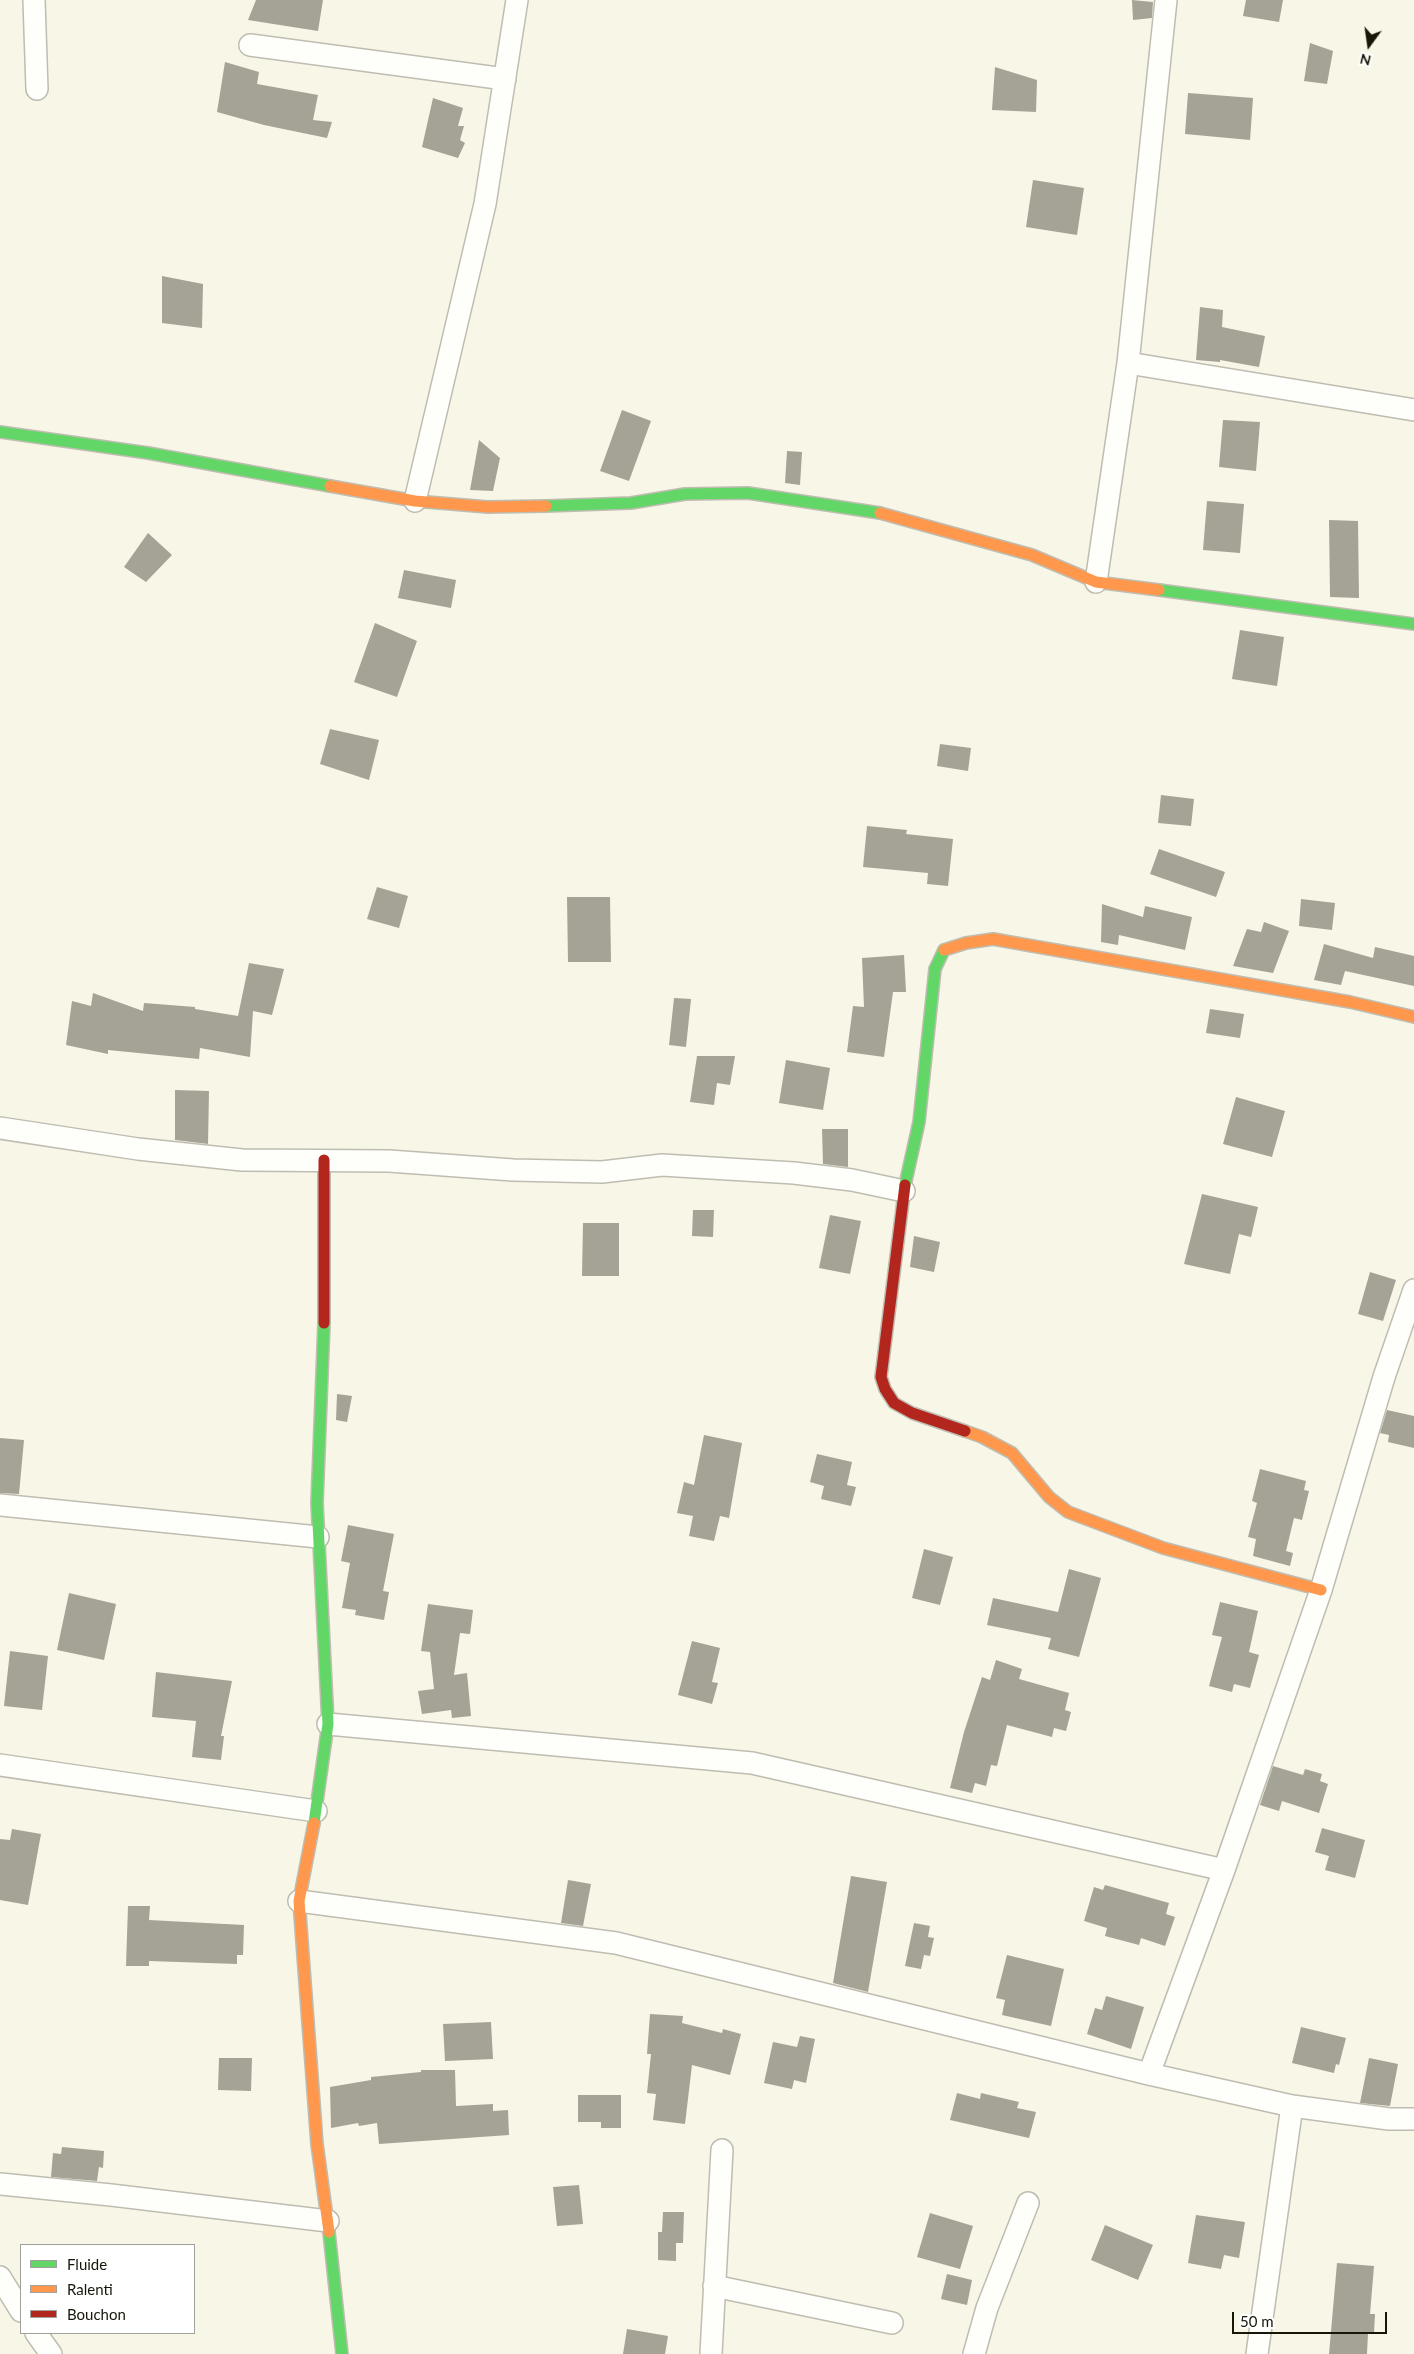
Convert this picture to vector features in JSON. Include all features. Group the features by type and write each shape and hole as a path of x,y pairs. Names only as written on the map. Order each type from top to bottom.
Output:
{"street":[{"path":"34,0 37,89"},
{"path":"415,501 485,204 517,0"},
{"path":"1096,582 1128,363 1166,0"},
{"path":"250,44 505,78"},
{"path":"1128,363 1414,410"},
{"path":"0,432 148,453 415,501 488,507 632,503 685,494 748,493 894,516 1032,555 1096,582 1414,624"},
{"path":"1321,1590 1163,1548 1068,1512 1048,1497 1012,1453 982,1436 912,1413 894,1403 885,1389 882,1368 904,1191 919,1122 935,969 944,950 966,942 993,939 1350,1002 1414,1017"},
{"path":"0,1128 138,1149 242,1160 389,1161 523,1170 602,1172 662,1166 728,1169 794,1173 852,1180 904,1191"},
{"path":"324,1160 324,1315 317,1503 328,1724 316,1811 299,1901 316,2144 328,2221 342,2354"},
{"path":"1149,2074 1224,1870 1321,1590 1384,1377 1414,1290"},
{"path":"0,1505 318,1538"},
{"path":"328,1724 752,1763 1224,1870"},
{"path":"0,1765 316,1811"},
{"path":"299,1901 616,1943 1149,2074 1292,2106 1389,2119 1414,2120"},
{"path":"1257,2354 1292,2106"},
{"path":"711,2354 722,2150"},
{"path":"0,2184 111,2195 328,2221"},
{"path":"974,2354 987,2308 1028,2203"},
{"path":"0,2277 20,2308"},
{"path":"714,2286 892,2323"},
{"path":"37,2334 51,2354"}],"building":[{"path":"256,0 323,0 318,31 248,20"},
{"path":"1132,0 1153,2 1152,18 1133,20"},
{"path":"1246,0 1283,0 1279,22 1243,16"},
{"path":"1310,43 1333,51 1327,84 1304,81"},
{"path":"225,62 259,72 257,84 318,95 313,120 332,122 327,138 264,125 217,112"},
{"path":"995,67 1037,80 1036,112 992,110"},
{"path":"1188,93 1253,98 1250,140 1185,134"},
{"path":"433,98 463,108 458,126 464,126 460,140 465,143 458,158 422,147"},
{"path":"1033,180 1084,188 1077,235 1026,227"},
{"path":"162,276 203,284 202,328 162,323"},
{"path":"1200,307 1223,310 1222,327 1265,336 1259,367 1220,360 1220,362 1196,360"},
{"path":"622,410 651,421 629,481 600,471"},
{"path":"1223,420 1260,422 1256,471 1219,467"},
{"path":"479,440 500,458 493,491 470,490"},
{"path":"787,451 802,452 800,485 785,483"},
{"path":"1207,501 1244,504 1240,553 1203,550"},
{"path":"1329,520 1358,521 1359,598 1330,597"},
{"path":"148,533 172,555 146,582 124,567"},
{"path":"404,570 456,580 451,608 398,598"},
{"path":"375,623 417,641 397,697 354,682"},
{"path":"1240,630 1284,637 1277,686 1232,679"},
{"path":"330,729 379,740 369,780 320,764"},
{"path":"940,744 971,748 968,771 937,766"},
{"path":"1161,795 1194,799 1191,826 1158,823"},
{"path":"867,826 907,830 906,834 953,839 948,886 927,884 928,873 863,867"},
{"path":"1159,849 1225,872 1216,897 1150,874"},
{"path":"377,887 408,896 399,928 367,919"},
{"path":"567,897 610,897 611,962 568,962"},
{"path":"1301,899 1335,903 1332,930 1299,926"},
{"path":"1102,904 1143,917 1145,906 1192,917 1185,950 1119,935 1118,945 1101,942"},
{"path":"1264,922 1289,931 1273,973 1233,966 1247,929 1261,932"},
{"path":"1324,944 1373,958 1375,947 1414,956 1414,986 1345,971 1341,985 1314,980"},
{"path":"904,955 906,992 893,992 884,1057 847,1052 853,1006 864,1007 862,958"},
{"path":"249,963 284,969 272,1015 253,1011 250,1057 200,1048 199,1059 108,1050 108,1054 66,1045 72,1001 91,1006 93,993 143,1011 144,1003 195,1007 195,1009 238,1016"},
{"path":"674,998 691,999 686,1047 669,1045"},
{"path":"1210,1009 1244,1014 1240,1038 1206,1033"},
{"path":"697,1056 735,1056 730,1085 717,1083 714,1105 690,1102"},
{"path":"786,1060 830,1068 823,1110 779,1103"},
{"path":"175,1090 209,1091 208,1144 175,1140"},
{"path":"1236,1097 1285,1111 1272,1157 1223,1144"},
{"path":"822,1129 848,1129 848,1167 823,1164"},
{"path":"1202,1194 1258,1207 1251,1237 1239,1234 1230,1274 1184,1264"},
{"path":"693,1210 714,1210 713,1237 692,1236"},
{"path":"830,1215 861,1221 850,1274 819,1268"},
{"path":"583,1223 619,1223 619,1276 582,1276"},
{"path":"914,1236 940,1242 934,1272 910,1267"},
{"path":"1370,1272 1396,1280 1383,1321 1358,1314"},
{"path":"337,1394 352,1396 347,1422 336,1420"},
{"path":"1387,1410 1414,1416 1414,1448 1388,1442 1389,1435 1380,1433"},
{"path":"704,1435 742,1443 729,1518 720,1516 714,1541 689,1536 693,1516 677,1513 684,1482 694,1485"},
{"path":"0,1438 24,1440 19,1494 0,1493"},
{"path":"817,1454 852,1462 847,1485 856,1487 851,1506 821,1499 824,1486 810,1482"},
{"path":"1260,1469 1306,1481 1304,1490 1309,1491 1302,1520 1294,1518 1286,1551 1293,1553 1290,1566 1253,1556 1256,1539 1248,1537 1257,1503 1252,1501"},
{"path":"348,1525 394,1534 383,1591 389,1592 384,1620 355,1615 356,1610 342,1608 350,1563 341,1561"},
{"path":"924,1549 953,1557 940,1605 912,1598"},
{"path":"1069,1569 1101,1578 1079,1657 1048,1649 1051,1638 987,1625 993,1598 1058,1612"},
{"path":"69,1593 116,1604 104,1660 57,1650"},
{"path":"1220,1602 1258,1611 1249,1652 1259,1655 1250,1688 1234,1684 1232,1692 1209,1686 1222,1637 1212,1635"},
{"path":"428,1604 473,1610 470,1634 460,1633 454,1675 467,1673 471,1716 452,1718 451,1710 422,1714 418,1691 434,1689 430,1652 421,1651"},
{"path":"692,1641 720,1648 712,1682 718,1683 712,1704 678,1695"},
{"path":"10,1651 48,1656 42,1710 4,1706"},
{"path":"996,1660 1022,1669 1019,1679 1069,1693 1065,1710 1071,1712 1066,1731 1054,1728 1052,1737 1007,1725 997,1766 991,1765 986,1786 975,1783 972,1793 950,1788 964,1732 982,1677 990,1680"},
{"path":"156,1672 232,1681 221,1736 224,1736 221,1760 192,1757 196,1721 152,1717"},
{"path":"1273,1766 1303,1775 1305,1769 1322,1774 1320,1781 1328,1784 1319,1813 1282,1801 1279,1811 1260,1805"},
{"path":"1322,1828 1365,1840 1355,1878 1325,1870 1329,1856 1315,1852"},
{"path":"12,1829 41,1834 28,1905 0,1900 0,1839 10,1840"},
{"path":"851,1876 887,1882 868,1992 833,1983"},
{"path":"568,1880 591,1884 583,1926 561,1923"},
{"path":"1105,1885 1169,1903 1166,1914 1175,1917 1165,1946 1141,1938 1139,1945 1105,1936 1107,1928 1084,1921 1094,1887 1103,1890"},
{"path":"128,1906 150,1906 149,1920 244,1925 243,1955 237,1955 237,1964 149,1961 149,1966 126,1966"},
{"path":"914,1923 930,1926 928,1937 934,1938 930,1956 924,1955 921,1969 905,1966"},
{"path":"1007,1955 1064,1969 1051,2026 1002,2015 1005,2000 996,1998"},
{"path":"1106,1996 1144,2007 1131,2049 1087,2034 1095,2008 1102,2010"},
{"path":"650,2014 683,2016 682,2023 722,2033 723,2029 741,2034 730,2075 692,2065 685,2124 653,2120 656,2094 647,2093 651,2054 647,2054"},
{"path":"491,2022 493,2059 445,2061 443,2024"},
{"path":"1301,2027 1346,2038 1339,2065 1336,2064 1334,2073 1292,2063"},
{"path":"800,2036 815,2039 806,2083 794,2080 792,2089 764,2083 773,2042 797,2047"},
{"path":"219,2058 252,2058 251,2091 218,2090"},
{"path":"1369,2058 1398,2064 1390,2106 1360,2103"},
{"path":"421,2070 455,2070 456,2106 493,2104 493,2111 508,2110 509,2135 379,2144 377,2123 359,2126 358,2123 331,2128 330,2087 371,2080 371,2077 421,2072"},
{"path":"957,2093 980,2099 981,2093 1019,2102 1017,2108 1036,2112 1029,2138 950,2120"},
{"path":"578,2095 621,2095 621,2128 601,2128 601,2122 578,2122"},
{"path":"62,2147 104,2151 103,2168 99,2167 97,2181 51,2177 53,2153 61,2154"},
{"path":"579,2185 583,2224 557,2226 553,2187"},
{"path":"663,2212 684,2212 683,2243 676,2243 676,2261 658,2260 658,2232 662,2232"},
{"path":"930,2213 973,2226 960,2269 917,2257"},
{"path":"1196,2215 1245,2222 1239,2258 1224,2255 1221,2269 1188,2263"},
{"path":"1105,2225 1153,2245 1138,2280 1091,2260"},
{"path":"1337,2263 1374,2266 1370,2314 1375,2314 1374,2333 1368,2333 1367,2354 1329,2354"},
{"path":"947,2274 972,2280 967,2305 941,2299"},
{"path":"627,2329 668,2336 665,2354 623,2354"}],"traffic: fast":[{"path":"0,432 148,453 330,486"},
{"path":"546,506 631,503 685,494 748,493 880,513"},
{"path":"1159,590 1414,624"},
{"path":"905,1185 919,1122 935,969 944,950"},
{"path":"314,1823 328,1724 317,1503 324,1323"},
{"path":"329,2232 342,2354"}],"traffic: slow":[{"path":"330,486 415,501 488,507 546,506"},
{"path":"880,513 1032,555 1096,582 1159,590"},
{"path":"944,950 966,943 993,939 1350,1002 1414,1017"},
{"path":"965,1431 982,1437 1012,1453 1049,1497 1068,1512 1163,1548 1321,1590"},
{"path":"314,1823 299,1901 317,2144 329,2232"}],"traffic: jam":[{"path":"324,1160 324,1323"},
{"path":"905,1185 881,1377 885,1389 894,1403 912,1413 965,1431"}]}
